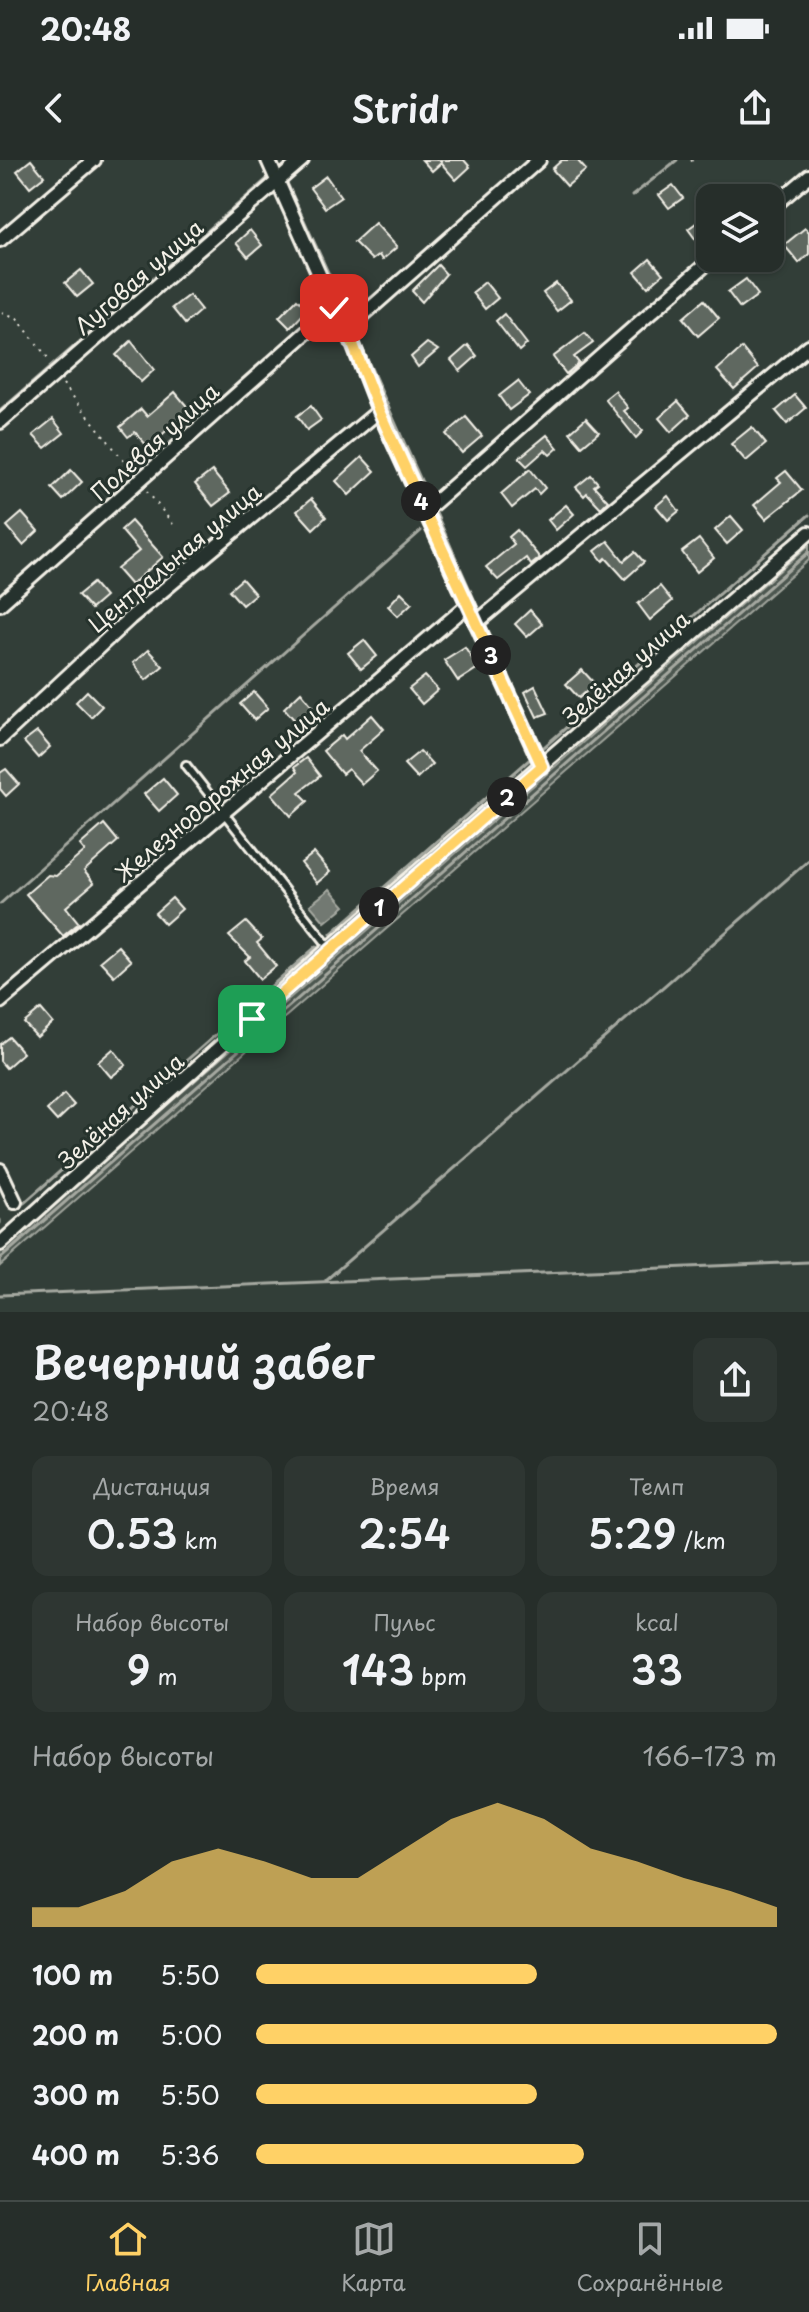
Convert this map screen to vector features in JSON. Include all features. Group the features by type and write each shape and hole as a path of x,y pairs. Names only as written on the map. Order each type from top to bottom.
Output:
{"street":[{"path":"0,240 94,160"},
{"path":"268,160 542,766"},
{"name":"Луговая улица","path":"0,422 53,368 302,160"},
{"path":"347,329 539,160"},
{"path":"784,197 809,176"},
{"path":"425,511 697,272"},
{"name":"Полевая улица","path":"0,604 334,308"},
{"path":"476,623 809,346"},
{"name":"Центральная улица","path":"0,739 130,618 379,411"},
{"name":"Зелёная улица","path":"0,1244 330,948 809,533"},
{"name":"Железнодорожная улица","path":"0,1002 468,605"},
{"path":"0,1170 15,1202"}],"lane":[{"path":"186,765 330,948"}],"path":[{"path":"691,160 696,165"},
{"path":"2,312 17,318 176,528"}],"shaded area":[{"path":"809,545 809,560 0,1266 0,1251"},
{"path":"330,889 345,906 325,922 310,905"}],"building":[{"path":"31,160 44,176 30,187 17,171"},
{"path":"422,160 464,160 470,167 456,180 441,163 432,171"},
{"path":"562,160 577,160 586,170 567,186 552,169"},
{"path":"326,176 341,197 325,208 310,188"},
{"path":"673,185 683,198 669,208 659,195"},
{"path":"375,223 397,247 382,260 379,255 372,260 354,242"},
{"path":"696,223 696,240 688,229"},
{"path":"805,228 809,232 809,254 799,263 784,245"},
{"path":"250,230 262,245 248,257 236,243"},
{"path":"650,259 663,274 648,287 635,272"},
{"path":"438,265 446,274 422,302 412,291"},
{"path":"81,270 93,284 77,297 65,283"},
{"path":"746,279 758,295 740,308 728,292"},
{"path":"485,282 498,298 485,309 472,293"},
{"path":"556,283 571,300 557,311 543,293"},
{"path":"189,295 201,310 185,324 172,308"},
{"path":"297,299 308,309 290,328 279,317"},
{"path":"704,300 719,318 698,336 683,318"},
{"path":"504,314 527,344 519,351 496,321"},
{"path":"585,333 593,343 574,357 579,363 566,374 553,357"},
{"path":"131,341 154,370 141,382 116,355"},
{"path":"427,343 438,350 418,367 411,357"},
{"path":"468,345 477,356 460,371 451,360"},
{"path":"742,348 758,368 734,389 717,370"},
{"path":"518,381 529,395 509,410 499,396"},
{"path":"615,391 628,408 624,411 643,431 636,438 605,399"},
{"path":"175,392 190,410 148,447 135,432 128,437 120,427 141,409 147,416"},
{"path":"795,395 806,408 787,424 776,411"},
{"path":"678,401 690,415 671,432 659,418"},
{"path":"311,406 321,420 307,430 297,416"},
{"path":"466,417 482,436 462,453 446,434"},
{"path":"586,418 599,432 582,446 570,432"},
{"path":"53,419 64,433 45,448 33,435"},
{"path":"752,427 766,444 746,461 731,444"},
{"path":"547,435 558,448 550,455 545,450 527,466 519,458"},
{"path":"362,457 375,471 349,495 336,481"},
{"path":"530,469 545,488 539,494 535,489 512,508 501,494"},
{"path":"71,470 82,482 63,500 52,488"},
{"path":"212,471 230,493 213,506 195,484"},
{"path":"786,471 802,490 766,519 754,505 781,482 777,478"},
{"path":"591,475 598,483 594,486 608,501 601,508 587,493 584,496 576,487"},
{"path":"668,496 679,511 668,520 656,506"},
{"path":"311,499 326,517 313,529 297,511"},
{"path":"566,505 574,514 556,530 548,520"},
{"path":"22,513 38,531 23,545 7,526"},
{"path":"731,516 743,530 727,544 715,530"},
{"path":"131,521 163,557 131,585 117,569 139,551 121,530"},
{"path":"517,530 540,558 531,565 526,558 498,580 486,567 514,544 509,537"},
{"path":"699,539 714,558 697,572 682,552"},
{"path":"608,541 624,561 635,552 644,562 625,579 595,551"},
{"path":"242,579 255,594 242,605 229,590"},
{"path":"93,583 105,597 91,609 78,595"},
{"path":"660,586 672,601 650,620 638,604"},
{"path":"401,592 412,603 398,616 388,606"},
{"path":"530,610 542,624 527,637 515,624"},
{"path":"364,640 377,656 361,669 348,653"},
{"path":"465,647 478,668 458,681 444,660"},
{"path":"148,650 163,666 146,680 133,663"},
{"path":"582,670 595,684 579,698 566,684"},
{"path":"425,676 438,690 422,704 409,689"},
{"path":"535,686 548,713 537,717 525,692"},
{"path":"87,691 102,706 91,717 76,702"},
{"path":"254,692 268,708 254,720 240,704"},
{"path":"301,692 314,708 297,723 284,708"},
{"path":"372,715 384,729 359,751 377,771 362,784 348,769 342,774 323,751 342,735 345,739"},
{"path":"37,732 50,747 38,758 24,742"},
{"path":"420,751 432,764 417,778 404,764"},
{"path":"306,758 320,776 299,792 308,801 291,816 272,794 297,772 294,767"},
{"path":"6,769 19,784 6,796 0,789 0,773"},
{"path":"163,778 177,795 159,811 144,794"},
{"path":"104,824 118,841 84,871 94,883 66,907 79,923 63,936 26,894 48,875 56,876 85,851 80,845"},
{"path":"314,853 330,872 317,883 301,863"},
{"path":"172,898 182,909 165,924 155,913"},
{"path":"246,922 262,939 257,943 276,966 260,979 245,961 250,957 229,936"},
{"path":"118,946 131,961 114,976 100,961"},
{"path":"41,1009 53,1023 37,1037 24,1023"},
{"path":"9,1037 23,1053 6,1068 0,1061 0,1044"},
{"path":"113,1049 126,1065 111,1077 98,1062"},
{"path":"64,1094 74,1105 57,1121 47,1110"}],"waterway":[{"path":"276,160 280,168"},
{"path":"632,196 677,160"},
{"path":"0,411 267,179"},
{"path":"288,185 348,316"},
{"path":"355,332 428,496"},
{"path":"436,513 479,610"},
{"path":"544,747 809,515"},
{"path":"0,904 421,531"},
{"path":"0,1259 809,552"},
{"path":"331,934 529,760"},
{"path":"326,1280 809,860"},
{"path":"24,1203 317,946"},
{"path":"0,1295 809,1262"}],"route":[{"path":"252,1019 542,766 379,411 347,329 334,308"}]}
